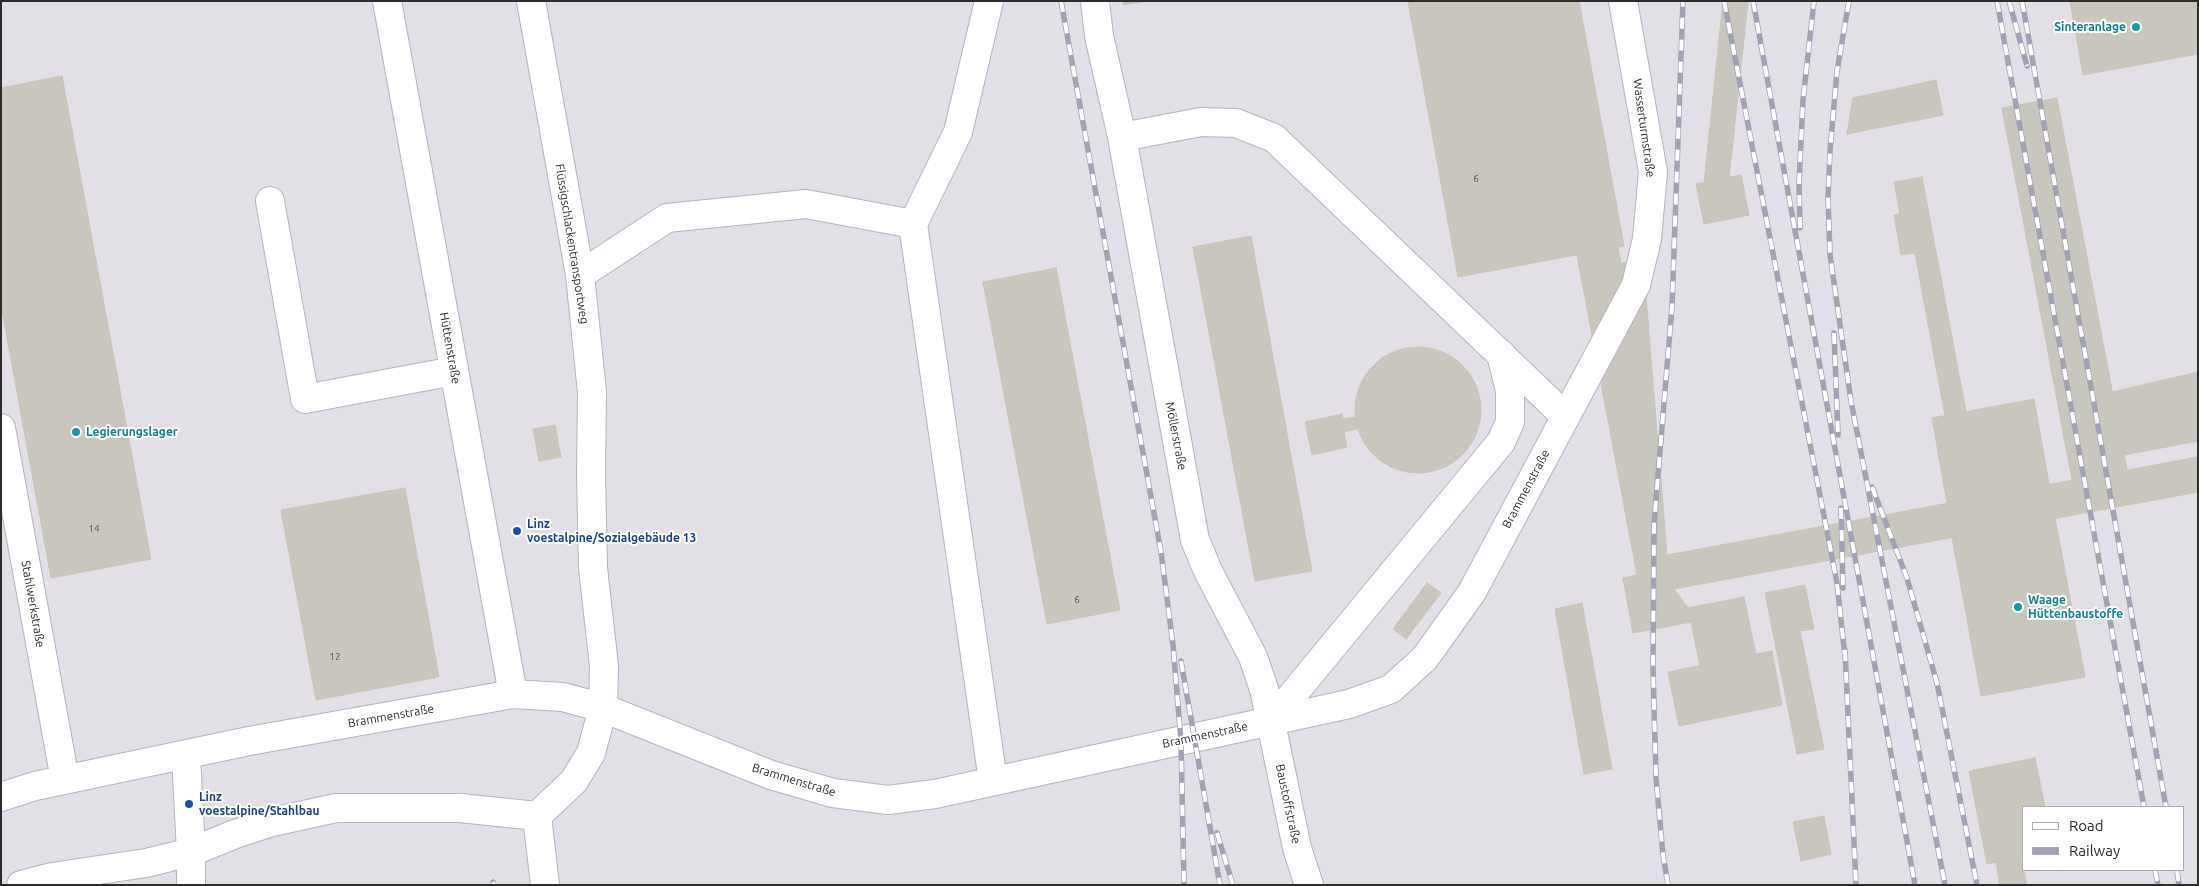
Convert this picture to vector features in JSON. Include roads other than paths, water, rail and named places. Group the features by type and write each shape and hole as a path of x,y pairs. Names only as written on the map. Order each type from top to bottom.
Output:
{"street":[{"name":"Hüttenstraße","path":"387,1 513,694"},
{"name":"Flüssigschlackentransportweg","path":"531,1 580,275 592,392 591,474 594,568 604,666 603,708 591,753 574,781 537,816"},
{"path":"989,1 958,132 913,224 993,781"},
{"name":"Möllerstraße","path":"1095,1 1099,36 1122,137 1195,540 1208,571 1253,657 1264,688 1272,721"},
{"name":"Wasserturmstraße","path":"1565,416 1636,285 1647,240 1654,172 1623,1"},
{"path":"1122,137 1201,122 1236,123 1274,138 1565,416"},
{"path":"270,201 305,399 454,371"},
{"path":"580,275 667,218 806,204 913,224"},
{"path":"1272,721 1501,442 1510,422 1510,391 1501,354"},
{"name":"Brammenstraße","path":"1,797 65,780 249,741 513,694 563,697 603,708 771,775 833,793 888,800 935,794 1349,704 1391,689 1425,658 1472,592 1565,416"},
{"name":"Stahlwerkstraße","path":"1,428 65,780"},
{"name":"Baustoffstraße","path":"1272,721 1297,848 1309,885"},
{"path":"186,755 192,852 191,885"},
{"path":"21,885 52,877 146,863 192,852 235,834 272,822 336,808 460,808 537,816 545,885"}],"railway":[{"path":"1061,1 1161,552 1173,645 1181,741 1184,885"},
{"path":"1668,885 1663,855 1656,778 1653,668 1654,525 1672,306 1683,1"},
{"path":"1724,1 1837,583 1845,657"},
{"path":"1753,1 1915,885"},
{"path":"1800,228 1799,184 1803,100 1814,1"},
{"path":"1849,1 1837,71 1830,151 1828,197 1830,255 1851,401 1945,885"},
{"path":"1997,1 2144,806"},
{"path":"2009,1 2027,66"},
{"path":"2022,1 2166,806"},
{"path":"1834,333 1838,435"},
{"path":"1872,487 1907,578 1937,683 1977,885"},
{"path":"1841,508 1843,588"},
{"path":"1845,650 1856,885"},
{"path":"1181,661 1220,885"},
{"path":"1217,833 1233,885"},
{"path":"2155,871 2158,885"},
{"path":"2177,871 2179,885"}],"place":[{"name":"Sinteranlage","path":"2136,27"},
{"name":"Legierungslager","path":"76,432"},
{"name":"Linz voestalpine/Sozialgebäude 13","path":"517,531"},
{"name":"Waage Hüttenbaustoffe","path":"2018,607"},
{"name":"Linz voestalpine/Stahlbau","path":"189,804"}]}
